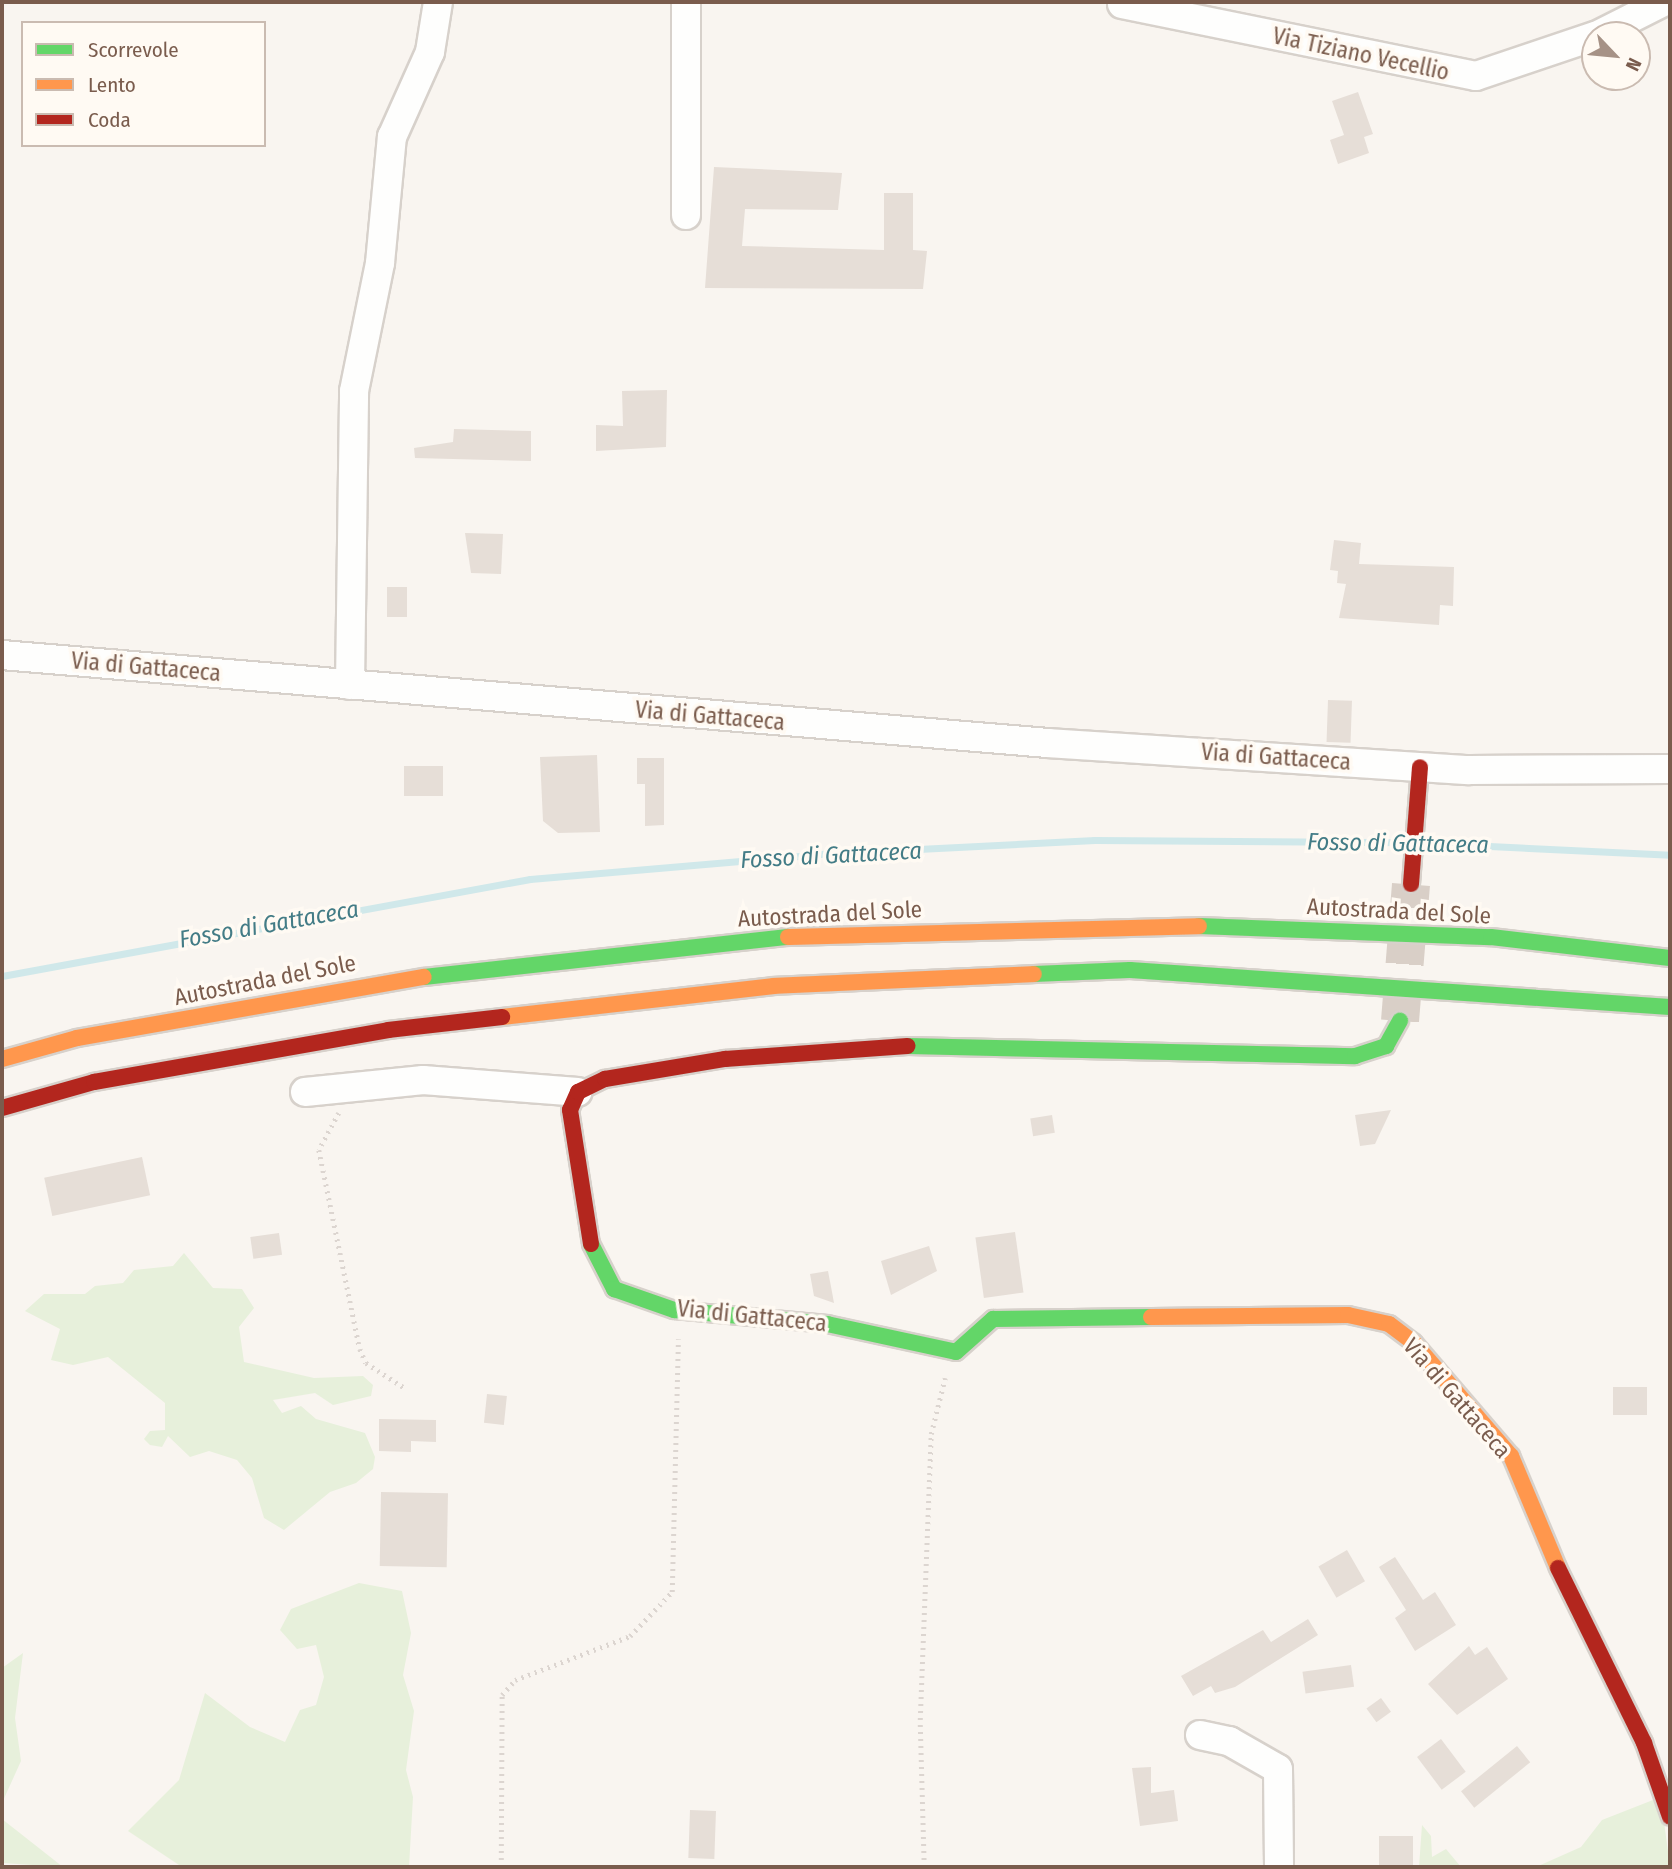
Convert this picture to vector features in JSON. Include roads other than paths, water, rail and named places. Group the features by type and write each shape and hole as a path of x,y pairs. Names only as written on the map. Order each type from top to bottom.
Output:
{"main road":[{"path":"1411,884 1420,767"},
{"name":"Autostrada del Sole","path":"2,1059 77,1038 386,981 779,937 1135,923 1491,937 1670,958"},
{"path":"2,1108 94,1082 388,1030 774,986 1130,970 1670,1007"},
{"path":"578,1092 605,1079 725,1059 891,1046 1354,1056 1386,1046 1400,1021"},
{"name":"Via di Gattaceca","path":"578,1092 570,1110 593,1258 614,1289 674,1310 827,1324 956,1352 993,1319 1348,1315 1389,1324 1414,1343 1511,1456 1578,1615 1644,1743 1670,1817"}],"street":[{"path":"350,685 354,391 380,262 392,137 430,52 438,2"},
{"path":"686,2 686,215"},
{"name":"Via Tiziano Vecellio","path":"1626,21 1663,2"},
{"name":"Via Tiziano Vecellio","path":"1122,4 1476,76 1581,41"},
{"name":"Via di Gattaceca","path":"2,655 350,685 1420,767 1670,769"},
{"path":"305,1092 423,1080 578,1092"},
{"path":"1200,1735 1229,1741 1278,1769 1279,1867"},
{"path":"1644,1743 1670,1752"}],"waterway":[{"name":"Fosso di Gattaceca","path":"2,976 530,879 819,854 1095,840 1405,842"},
{"name":"Fosso di Gattaceca","path":"1427,843 1670,855"}],"tunnel":[{"path":"1400,1021 1411,884"}]}
